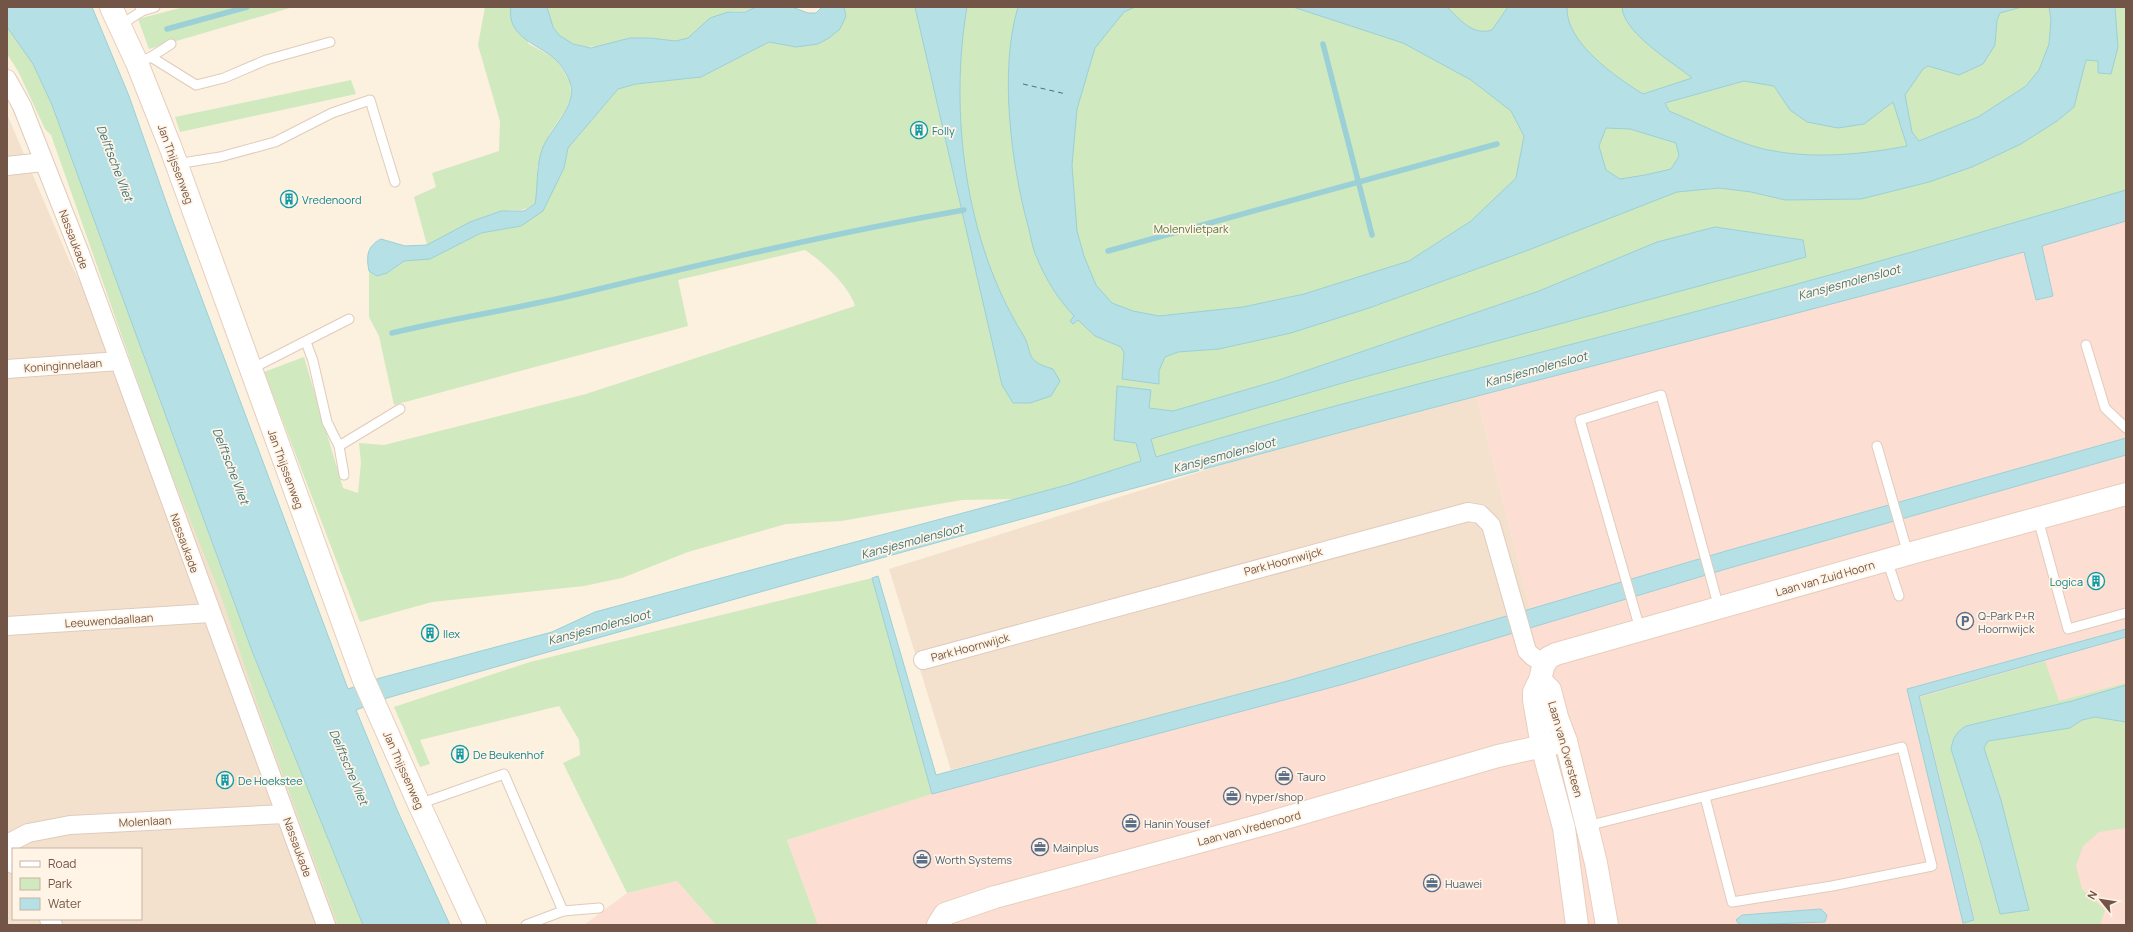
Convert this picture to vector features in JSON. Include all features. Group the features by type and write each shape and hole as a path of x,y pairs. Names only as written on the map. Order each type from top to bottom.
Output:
{"street":[{"name":"Jan Thijssenweg","path":"115,16 144,60 176,164 363,678 418,804 475,925"},
{"name":"Nassaukade","path":"7,79 22,106 81,256 210,613 326,925"},
{"path":"7,166 43,162"},
{"name":"Koninginnelaan","path":"7,370 119,361"},
{"name":"Laan van Zuid Hoorn","path":"1542,672 1548,658 1637,619 1719,608 2126,494"},
{"name":"Park Hoornwijck","path":"923,660 1468,512 1484,516 1491,525 1527,651 1542,672"},
{"name":"Leeuwendaallaan","path":"7,626 210,613"},
{"name":"Laan van Oversteen","path":"1542,672 1550,690 1557,717 1566,741 1596,863 1607,925"},
{"name":"Laan van Oversteen","path":"1542,672 1534,692 1534,700 1542,746 1564,828 1577,925"},
{"name":"Laan van Vredenoord","path":"938,925 945,914 995,897 1265,824 1498,756 1566,741"},
{"name":"Molenlaan","path":"7,844 28,833 70,825 285,814"},
{"path":"7,851 12,862"}],"lane":[{"path":"115,16 155,7"},
{"path":"144,60 196,85 224,78 266,60 330,42"},
{"path":"144,60 171,44"},
{"path":"176,164 220,157 275,142 332,113 370,100 395,182"},
{"path":"250,369 349,319"},
{"path":"306,342 313,361 327,422 339,446 344,475"},
{"path":"2086,345 2105,408 2126,428"},
{"path":"1637,619 1580,420 1661,395 1719,608"},
{"path":"339,446 400,409"},
{"path":"1877,446 1908,554"},
{"path":"2038,518 2068,629 2126,613"},
{"path":"1887,560 1899,596"},
{"path":"1587,826 1902,747 1932,866 1832,886 1732,902 1705,797"},
{"path":"418,804 504,774 563,912"},
{"path":"526,925 563,912 599,908"}],"shaded area":[{"path":"7,114 69,260 208,540 359,925 7,925"},
{"path":"2126,211 2126,925 818,925 787,840 932,794 1344,684 1533,620 1474,386"},
{"path":"1474,386 1533,620 951,770 889,569"},
{"path":"677,881 716,925 584,925 627,893"}],"green space":[{"path":"184,7 293,7 149,49 138,19"},
{"path":"485,7 511,7 529,44 556,59 570,82 571,98 565,111 550,133 537,168 538,185 535,204 525,209 500,212 481,218 427,245 414,197 436,187 432,173 499,151 500,121 478,45"},
{"path":"547,7 756,7 743,11 727,12 694,35 684,40 672,41 643,38 583,47 572,44 562,38 552,25"},
{"name":"Molenvlietpark","path":"844,7 2126,7 2126,198 1046,498 1041,492 1015,499 962,500 841,521 786,524 688,552 622,578 584,586 432,602 360,622 264,372 304,357 343,488 358,493 361,463 359,443 384,445 586,394 855,306 847,291 834,275 805,250 678,280 688,326 394,405 379,336 369,317 369,271 377,276 387,273 404,261 430,259 481,233 521,226 564,168 568,148 618,89 636,84 701,77 769,42 796,47 846,16"},
{"path":"7,27 33,64 52,105 252,651 363,925 338,925 261,715 221,596 163,453 51,135 45,129 18,71 7,54"},
{"path":"351,80 356,94 180,132 175,117"},
{"path":"872,578 932,794 787,840 818,925 716,925 677,881 627,893 563,763 580,755 579,740 559,706 420,740 430,764 420,767 394,707 530,662"},
{"path":"2045,661 2059,701 2126,683 2126,685 2072,701 1966,726 1968,800 2000,914 2029,910 2001,800 1984,748 1988,741 2069,728 2082,720 2095,717 2126,722 2126,828 2099,832 2083,846 2076,866 2082,889 2105,910 2100,925 1962,925 1962,923 1975,920 1920,697"}],"water":[{"path":"7,7 92,7 129,96 172,219 348,689 380,678 552,632 595,612 1067,485 1141,461 1136,443 1114,440 1117,386 1151,390 1149,408 1173,411 1276,381 1539,291 1657,242 1715,227 1803,240 1806,257 1346,382 1151,439 1156,457 1282,420 1780,289 2126,190 2126,221 2042,246 2053,296 2036,300 2024,252 1120,492 509,663 387,698 356,710 398,812 450,925 363,925 252,651 52,105 33,64 7,27"},
{"path":"511,7 547,7 553,27 559,35 573,44 591,48 630,38 650,38 676,41 688,38 710,18 728,12 745,12 756,7 792,7 808,13 816,13 822,7 844,7 846,16 840,29 829,38 818,44 796,47 769,42 701,77 636,84 618,89 568,148 564,168 543,211 521,226 481,233 430,259 404,261 387,273 377,276 369,271 368,256 370,248 381,239 405,246 427,245 470,222 501,211 524,211 535,204 538,166 541,153 544,144 566,109 572,91 569,79 557,61 518,33 513,26"},
{"path":"915,7 967,7 962,47 960,89 961,132 966,175 975,217 987,258 1003,297 1026,340 1031,356 1037,363 1053,369 1060,381 1051,396 1030,403 1013,403 1002,385"},
{"path":"1018,7 1135,7 1124,12 1095,48 1077,109 1072,165 1077,231 1084,256 1096,285 1112,303 1133,311 1159,316 1243,307 1304,294 1409,261 1471,221 1516,178 1524,136 1511,111 1471,80 1403,43 1293,7 1447,7 1467,26 1478,31 1485,31 1492,30 1508,7 1570,7 1567,8 1569,21 1583,46 1607,69 1643,94 1692,78 1662,56 1640,37 1625,17 1622,7 2022,7 2000,13 1997,20 1995,45 1983,64 1959,75 1928,66 1923,69 1905,95 1912,132 1919,141 1978,117 2026,86 2039,70 2049,44 2051,20 2049,7 2115,7 2118,47 2111,74 2098,73 2098,61 2086,60 2074,107 2057,121 2021,144 1972,167 1929,182 1861,199 1785,200 1751,192 1719,188 1677,192 1526,251 1369,308 1291,333 1219,349 1178,352 1165,357 1159,371 1159,384 1122,379 1124,353 1121,347 1095,336 1078,320 1073,324 1070,321 1074,316 1053,289 1035,254 1022,201 1012,146 1008,87 1012,32","holes":["1744,81 1774,86 1790,110 1807,122 1838,128 1864,124 1893,102 1907,146 1858,153 1824,155 1807,155 1774,151 1735,140 1669,111 1665,103","1606,128 1630,129 1676,143 1679,156 1671,169 1620,179 1606,170 1599,146"]},
{"path":"2126,438 2126,455 1726,569 1344,684 932,794 872,578 878,576 936,775 1284,682 1726,551"},
{"path":"2126,629 2126,637 1919,696 1974,920 1963,923 1907,689"},
{"path":"2126,685 2126,722 2095,717 2082,720 2070,728 1988,741 1984,748 2001,800 2029,910 2000,914 1981,844 1951,749 1956,736 1966,726 2072,701"},
{"path":"1821,909 1827,915 1825,922 1742,925 1736,920 1742,915"}],"waterway":[{"path":"167,29 247,7"},
{"path":"1323,44 1372,235"},
{"path":"1108,251 1497,144"},
{"path":"392,333 555,299 818,239 964,210"}],"ferry route":[{"path":"1023,84 1066,94"}],"place":[{"name":"Folly","path":"919,130"},
{"name":"Vredenoord","path":"289,199"},
{"name":"Logica","path":"2096,581"},
{"name":"Q-Park P+R Hoornwijck","path":"1965,621"},
{"name":"Ilex","path":"430,633"},
{"name":"De Beukenhof","path":"460,754"},
{"name":"Tauro","path":"1284,776"},
{"name":"De Hoekstee","path":"225,780"},
{"name":"hyper/shop","path":"1232,796"},
{"name":"Hanin Yousef","path":"1131,823"},
{"name":"Mainplus","path":"1040,847"},
{"name":"Worth Systems","path":"922,859"},
{"name":"Huawei","path":"1432,883"}],"water label":[{"name":"Delftsche Vliet","path":"115,163"},
{"name":"Kansjesmolensloot","path":"1849,282"},
{"name":"Kansjesmolensloot","path":"1536,369"},
{"name":"Kansjesmolensloot","path":"1224,455"},
{"name":"Delftsche Vliet","path":"231,466"},
{"name":"Kansjesmolensloot","path":"912,541"},
{"name":"Kansjesmolensloot","path":"599,627"},
{"name":"Delftsche Vliet","path":"349,767"}]}
